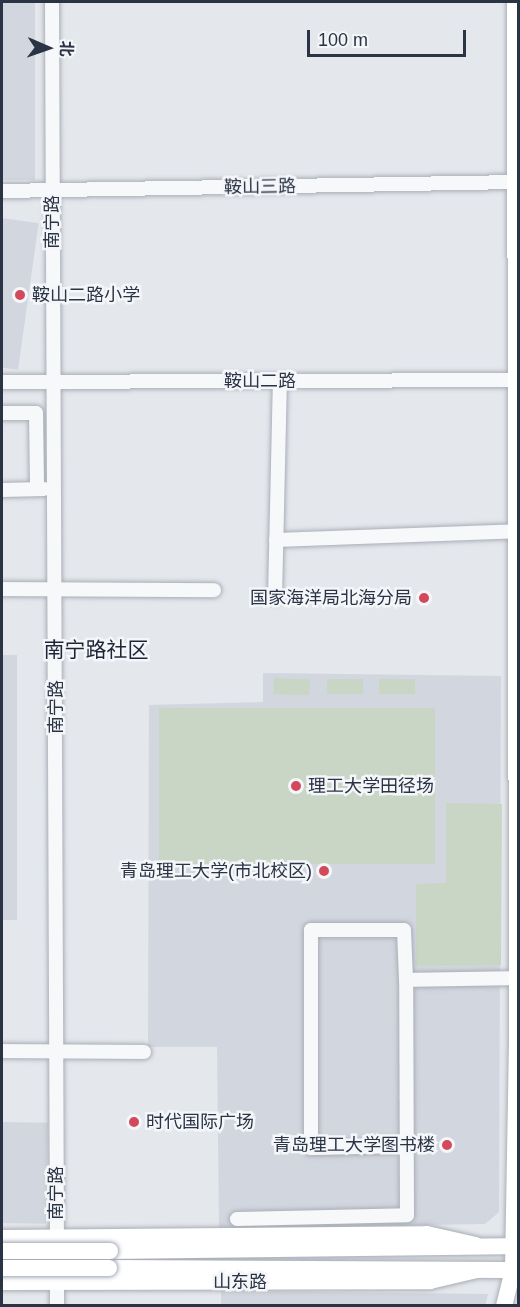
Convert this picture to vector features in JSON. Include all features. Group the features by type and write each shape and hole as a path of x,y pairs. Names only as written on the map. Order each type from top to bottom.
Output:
{"main road":[{"path":"504,1305 516,1270 518,1039 517,182 514,2"},
{"name":"山东路","path":"2,1238 427,1234 476,1245"},
{"name":"山东路","path":"2,1251 431,1249 476,1245 515,1246"},
{"name":"山东路","path":"2,1268 516,1270"},
{"name":"山东路","path":"2,1282 430,1281 477,1270"}],"street":[{"name":"南宁路","path":"52,2 57,1305"},
{"name":"鞍山三路","path":"2,191 517,182"},
{"name":"鞍山二路","path":"2,382 517,380"},
{"path":"274,597 280,381"},
{"path":"2,413 36,413 37,489"},
{"path":"2,490 55,489"},
{"path":"276,540 517,531"},
{"path":"2,589 214,590"},
{"path":"237,1219 407,1215 407,1146 406,980 404,930 310,930 311,1148 407,1146"},
{"path":"406,980 517,978"},
{"path":"2,1051 144,1052"}],"shaded area":[{"path":"2,2 35,2 35,180 2,180"},
{"name":"鞍山二路小学","path":"2,218 39,223 18,370 2,367"},
{"path":"2,655 17,655 17,920 2,920"},
{"name":"青岛理工大学(市北校区)","path":"263,673 501,676 499,1212 485,1224 219,1228 217,1047 148,1047 149,705 263,702"},
{"path":"2,1122 48,1123 46,1224 2,1223"},
{"path":"221,1291 488,1294 485,1306 221,1306"}],"green space":[{"path":"274,678 310,679 309,695 273,694"},
{"path":"327,679 363,679 363,694 327,694"},
{"path":"379,679 415,679 415,694 379,694"},
{"name":"理工大学田径场","path":"159,708 435,708 435,864 159,864"},
{"path":"446,803 502,804 501,965 416,966 416,884 446,883"}],"place":[{"name":"鞍山二路小学","path":"20,295"},
{"name":"国家海洋局北海分局","path":"424,598"},
{"name":"理工大学田径场","path":"296,786"},
{"name":"青岛理工大学(市北校区)","path":"324,871"},
{"name":"时代国际广场","path":"134,1122"},
{"name":"青岛理工大学图书楼","path":"447,1145"}],"district":[{"name":"南宁路社区","path":"96,650"}]}
